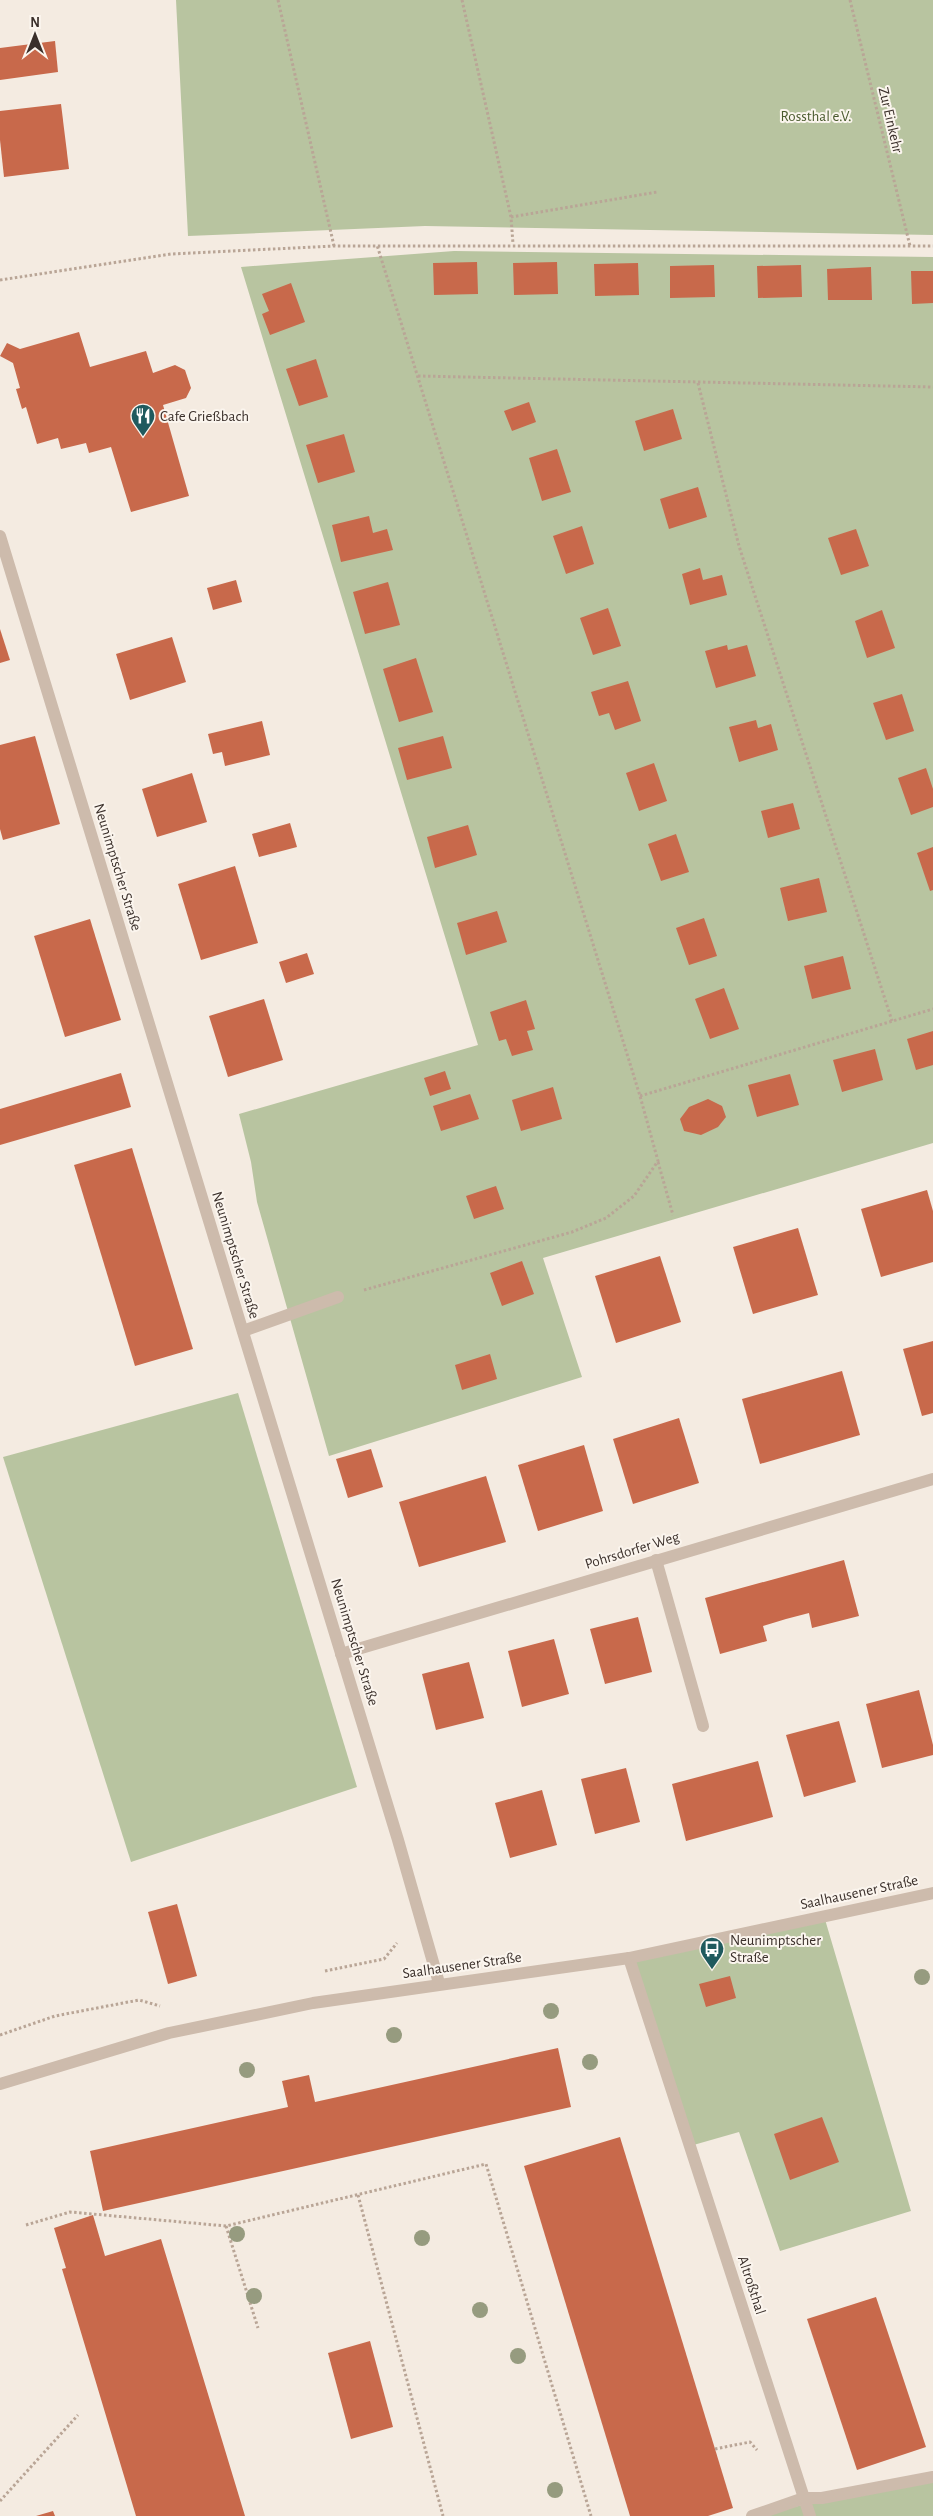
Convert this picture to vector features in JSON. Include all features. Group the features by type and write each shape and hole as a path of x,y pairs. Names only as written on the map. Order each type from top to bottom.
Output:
{"street":[{"name":"Neunimptscher Straße","path":"0,536 426,1931 440,1983"},
{"path":"243,1331 338,1297"},
{"name":"Pohrsdorfer Weg","path":"341,1654 933,1479"},
{"path":"656,1560 703,1726"},
{"name":"Saalhausener Straße","path":"0,2084 168,2033 313,2003 440,1983 629,1958 933,1893"},
{"name":"Altroßthal","path":"629,1958 810,2516"},
{"path":"752,2516 804,2498 822,2498 933,2477"}],"path":[{"path":"278,0 334,246"},
{"path":"462,0 511,217 513,244"},
{"name":"Zur Einkehr","path":"850,0 910,246"},
{"path":"511,217 658,192"},
{"path":"0,280 171,254 334,246 513,244 933,246"},
{"path":"377,245 640,1096 673,1215"},
{"path":"418,376 933,387"},
{"path":"698,383 739,546 892,1021"},
{"path":"640,1096 933,1009"},
{"path":"338,1297 572,1232 606,1218 634,1196 658,1161"},
{"path":"315,1973 384,1959 397,1945 398,1937"},
{"path":"0,2035 55,2016 139,2000 160,2006 169,2004"},
{"path":"26,2225 70,2212 226,2226 486,2164 591,2516"},
{"path":"358,2194 443,2516"},
{"path":"226,2226 258,2328"},
{"path":"0,2501 78,2415"},
{"path":"715,2449 750,2442 762,2456"}],"green space":[{"name":"Rossthal e.V.","path":"176,0 933,0 933,235 425,226 188,236"},
{"path":"454,251 933,257 933,1143 543,1258 582,1377 329,1456 257,1202 251,1162 239,1114 478,1045 241,267"},
{"path":"238,1393 357,1787 131,1862 3,1457"},
{"path":"824,1916 911,2211 780,2251 739,2132 690,2146 629,1958"},
{"path":"933,2477 933,2516 752,2516"}],"building":[{"path":"55,41 58,72 0,80 0,48"},
{"path":"61,104 69,169 4,177 0,140 0,111"},
{"path":"477,262 478,294 434,295 433,263"},
{"path":"557,262 558,294 514,295 513,263"},
{"path":"638,263 639,295 595,296 594,264"},
{"path":"714,265 715,297 670,298 670,266"},
{"path":"801,265 802,297 758,298 757,266"},
{"path":"871,267 872,300 828,300 827,269"},
{"path":"911,271 933,271 933,303 912,304"},
{"path":"291,283 305,322 270,335 262,314 269,311 262,294"},
{"path":"79,332 90,367 146,351 153,373 175,365 185,370 191,388 186,398 163,405 189,496 131,512 111,447 89,453 86,443 61,449 58,438 37,444 26,407 22,409 16,389 20,388 13,363 0,356 7,343 20,349"},
{"path":"316,359 328,397 299,406 286,369"},
{"path":"529,402 536,422 512,431 504,411"},
{"path":"673,409 682,439 644,451 635,421"},
{"path":"344,434 355,472 318,483 306,445"},
{"path":"557,449 571,492 542,501 529,458"},
{"path":"698,487 707,517 669,529 660,499"},
{"path":"369,516 373,533 387,529 393,550 341,562 332,525"},
{"path":"582,526 594,564 566,574 553,536"},
{"path":"856,529 869,566 841,575 828,538"},
{"path":"700,568 703,580 722,575 727,595 690,605 682,574"},
{"path":"236,580 242,602 213,610 207,588"},
{"path":"388,582 400,625 365,634 353,592"},
{"path":"608,608 621,646 593,655 580,618"},
{"path":"882,610 895,648 867,658 855,621"},
{"path":"0,629 10,660 0,663"},
{"path":"172,637 186,682 130,700 116,654"},
{"path":"727,645 728,650 747,645 756,676 716,688 705,651"},
{"path":"416,658 433,712 399,722 383,669"},
{"path":"628,681 641,721 615,730 609,713 599,716 591,692"},
{"path":"902,694 914,731 886,740 873,703"},
{"path":"756,720 758,728 771,724 778,750 739,762 729,727"},
{"path":"262,721 270,755 225,766 222,752 213,754 208,734"},
{"path":"35,736 60,824 3,840 0,829 0,745"},
{"path":"443,736 452,768 407,780 398,748"},
{"path":"654,763 667,801 639,811 626,773"},
{"path":"926,768 933,789 933,807 911,815 898,778"},
{"path":"192,773 207,822 157,837 142,789"},
{"path":"793,803 800,829 768,838 761,811"},
{"path":"290,823 297,847 259,857 252,834"},
{"path":"468,825 477,855 435,868 427,837"},
{"path":"676,834 689,872 661,881 648,844"},
{"path":"933,847 933,890 930,891 917,853"},
{"path":"235,866 258,943 201,960 178,884"},
{"path":"819,878 827,912 788,921 780,888"},
{"path":"497,911 507,942 466,955 457,923"},
{"path":"704,918 717,956 689,965 676,928"},
{"path":"90,919 121,1020 65,1037 34,936"},
{"path":"307,953 314,974 286,983 279,962"},
{"path":"843,956 851,989 812,999 804,966"},
{"path":"724,988 739,1029 710,1039 695,999"},
{"path":"264,999 283,1060 228,1077 209,1016"},
{"path":"526,1000 535,1029 527,1031 533,1050 512,1056 506,1039 499,1041 490,1012"},
{"path":"933,1031 933,1065 916,1070 907,1039"},
{"path":"875,1049 883,1080 842,1092 833,1060"},
{"path":"445,1071 451,1089 430,1096 424,1078"},
{"path":"121,1073 131,1107 0,1145 0,1109"},
{"path":"790,1074 799,1105 757,1117 748,1085"},
{"path":"553,1087 562,1119 521,1131 512,1100"},
{"path":"470,1094 479,1119 441,1131 433,1106"},
{"path":"708,1099 722,1106 726,1117 718,1127 701,1135 684,1131 680,1119 689,1107"},
{"path":"132,1148 193,1349 135,1366 74,1165"},
{"path":"496,1186 504,1209 474,1219 466,1196"},
{"path":"927,1190 933,1211 933,1262 881,1277 861,1209"},
{"path":"798,1228 818,1295 753,1314 733,1247"},
{"path":"660,1256 681,1322 616,1343 595,1276"},
{"path":"522,1261 534,1294 502,1306 490,1273"},
{"path":"933,1341 933,1413 922,1416 903,1349"},
{"path":"490,1354 497,1379 462,1390 455,1365"},
{"path":"842,1371 860,1435 760,1464 742,1399"},
{"path":"679,1418 699,1483 633,1504 613,1439"},
{"path":"584,1445 603,1511 538,1531 518,1465"},
{"path":"371,1449 383,1487 348,1498 336,1459"},
{"path":"486,1476 506,1542 419,1567 399,1502"},
{"path":"844,1560 859,1616 812,1628 809,1613 786,1619 763,1626 767,1641 720,1654 705,1598"},
{"path":"638,1617 652,1672 605,1684 590,1629"},
{"path":"554,1639 569,1694 522,1707 508,1651"},
{"path":"469,1662 484,1718 436,1730 422,1674"},
{"path":"919,1690 933,1745 933,1755 882,1768 866,1704"},
{"path":"839,1721 856,1782 804,1797 786,1735"},
{"path":"758,1761 773,1817 686,1841 672,1784"},
{"path":"626,1768 640,1822 595,1834 581,1779"},
{"path":"542,1790 557,1845 510,1858 495,1803"},
{"path":"177,1904 197,1976 168,1984 148,1912"},
{"path":"730,1976 736,1998 706,2007 699,1984"},
{"path":"558,2048 571,2107 103,2211 90,2151 288,2107 282,2081 309,2075 315,2102"},
{"path":"822,2117 839,2162 790,2180 774,2134"},
{"path":"620,2137 733,2508 708,2516 630,2516 524,2166"},
{"path":"93,2215 105,2256 161,2239 245,2516 136,2516 62,2269 66,2268 54,2228"},
{"path":"876,2297 926,2447 857,2470 807,2319"},
{"path":"370,2341 393,2427 351,2439 328,2353"},
{"path":"53,2511 55,2516 36,2516"}],"place":[{"name":"Cafe Grießbach","path":"143,437"},
{"name":"Neunimptscher Straße","path":"712,1970"}]}
